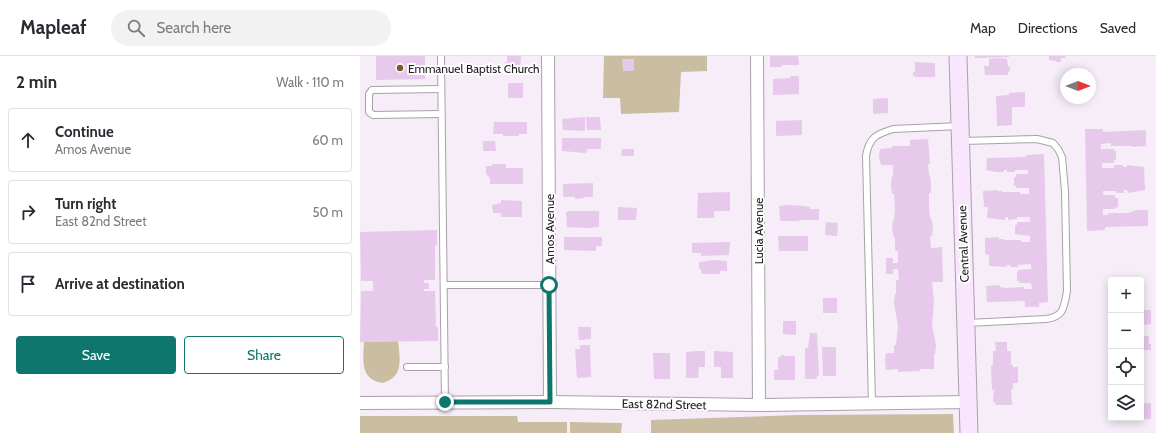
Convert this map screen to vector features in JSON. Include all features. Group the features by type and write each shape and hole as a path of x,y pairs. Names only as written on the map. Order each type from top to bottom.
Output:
{"street":[{"name":"Amos Avenue","path":"548,56 550,402"},
{"name":"Lucia Avenue","path":"757,56 759,405"},
{"name":"Central Avenue","path":"958,56 969,433"},
{"name":"East 82nd Street","path":"360,403 550,402 759,405 968,402"}],"lane":[{"path":"441,56 445,402"},
{"path":"441,89 372,90 369,94 369,112 373,115 441,114"},
{"path":"872,404 866,156 867,148 870,142 875,136 883,132 893,129 1037,139 1053,143 1062,157 1065,191 1067,291 1064,308 1061,313 1053,318 966,324"},
{"path":"444,285 549,285"},
{"path":"407,367 445,367"}],"shaded area":[{"path":"604,56 707,56 707,71 681,72 679,112 621,114 620,98 603,98"},
{"path":"398,341 400,361 398,372 390,380 383,383 370,378 364,368 364,342"},
{"path":"953,414 954,433 651,433 651,420 799,415"},
{"path":"360,416 517,416 518,422 567,422 567,433 360,433"},
{"path":"570,422 622,423 621,433 570,433"}],"building":[{"name":"Emmanuel Baptist Church","path":"376,56 425,56 425,79 376,80"},
{"path":"507,56 521,56 520,72 505,71"},
{"path":"770,56 798,56 799,65 770,67"},
{"path":"975,56 1009,56 1009,57 975,58"},
{"path":"1049,56 1065,56 1066,58 1061,58 1061,62 1057,62 1049,60"},
{"path":"622,59 634,59 634,71 623,71"},
{"path":"989,59 1007,59 1008,67 1010,66 1008,75 985,75 984,66 989,66"},
{"path":"915,62 935,63 935,77 913,76 913,72 915,72"},
{"path":"790,76 798,76 799,78 799,94 773,95 773,79 791,78"},
{"path":"508,83 523,83 523,98 508,98"},
{"path":"1025,92 1025,107 1012,107 1012,125 997,126 996,96"},
{"path":"888,98 888,113 873,114 873,99"},
{"path":"585,117 585,131 563,130 562,119"},
{"path":"586,117 600,117 601,130 587,130"},
{"path":"802,120 802,135 776,136 776,121"},
{"path":"494,122 527,122 527,134 519,134 519,136 503,136 503,134 493,134"},
{"path":"1085,129 1103,129 1103,132 1146,130 1146,146 1111,146 1111,143 1101,144 1101,149 1114,149 1114,151 1116,151 1116,160 1114,160 1114,163 1102,163 1102,168 1114,168 1114,165 1123,165 1123,167 1127,167 1127,165 1144,167 1145,190 1128,193 1127,190 1124,190 1124,193 1116,193 1116,191 1103,191 1103,195 1115,195 1115,198 1118,198 1118,207 1115,209 1103,209 1103,215 1108,215 1108,213 1130,213 1135,210 1148,210 1148,226 1105,227 1105,230 1087,231"},
{"path":"562,138 601,138 601,149 587,149 587,152 585,153 562,151"},
{"path":"928,139 930,164 928,164 931,184 929,205 930,218 933,227 932,236 930,236 931,248 942,247 943,282 932,282 934,302 932,325 936,345 934,369 898,372 898,369 886,370 885,361 886,353 894,353 894,345 896,345 898,326 894,303 896,294 896,280 899,280 898,269 893,269 893,274 886,274 886,258 893,258 893,263 898,263 898,251 895,251 895,238 892,229 895,208 894,194 892,194 891,185 893,165 881,165 879,157 880,149 892,148 892,146 910,146 910,140"},
{"path":"483,141 495,141 496,151 483,151"},
{"path":"622,149 634,149 634,156 621,156"},
{"path":"1044,154 1048,302 1039,303 1039,307 1025,307 1025,301 987,302 986,286 1000,285 1000,287 1005,288 1024,287 1024,289 1032,289 1031,283 1019,283 1019,281 1017,281 1018,270 1031,269 1031,264 1018,265 1018,267 1010,267 1010,265 1006,265 1007,267 989,266 989,255 985,254 985,238 999,237 999,239 1004,240 1021,240 1021,242 1030,242 1030,236 1015,234 1015,225 1017,225 1017,222 1030,222 1030,217 1017,217 1017,219 1008,220 1008,217 1005,217 1005,220 987,218 988,207 984,207 983,191 997,190 1002,192 1020,192 1020,194 1029,194 1029,188 1016,188 1016,186 1014,186 1014,177 1016,177 1016,174 1028,174 1028,170 1015,170 1015,172 1007,172 1007,170 1004,170 1004,172 996,172 986,170 987,158 1026,157 1026,155"},
{"path":"492,164 506,164 506,168 523,168 523,184 490,184 490,178 486,174 486,166 492,166"},
{"path":"593,183 593,197 575,199 575,197 563,197 563,184"},
{"path":"730,192 730,211 714,211 714,218 697,218 698,193"},
{"path":"501,200 522,201 522,217 501,217 501,213 493,213 492,205 501,203"},
{"path":"779,206 807,206 810,207 810,209 819,209 819,220 780,221"},
{"path":"618,207 637,208 636,220 618,220"},
{"path":"599,211 599,227 567,227 566,212"},
{"path":"826,222 838,223 837,236 825,235"},
{"path":"437,230 437,245 435,245 435,280 424,280 424,283 429,283 429,289 424,289 424,291 435,291 438,341 360,342 361,291 373,291 373,281 361,281 360,232"},
{"path":"778,236 808,236 808,251 779,251"},
{"path":"564,237 602,237 602,246 596,246 596,251 564,250"},
{"path":"730,242 729,255 701,256 701,253 692,253 692,243"},
{"path":"714,260 727,261 727,271 720,271 720,274 702,274 701,269 699,269 699,262"},
{"path":"823,298 837,298 837,313 823,313"},
{"path":"1144,310 1151,310 1151,324 1144,325"},
{"path":"783,321 796,321 796,335 783,334"},
{"path":"578,327 591,327 591,339 579,340"},
{"path":"810,333 817,333 819,376 817,376 817,379 805,379 805,348 808,348"},
{"path":"1144,336 1149,336 1151,350 1144,350"},
{"path":"995,342 1007,342 1007,351 1011,351 1011,365 1013,365 1013,367 1018,367 1018,383 1013,383 1013,389 1011,389 1012,405 995,405 995,402 993,402 994,390 992,390 991,366 993,365 993,351 996,351"},
{"path":"580,345 590,345 591,377 577,378 575,349 580,349"},
{"path":"822,347 836,347 836,376 823,376"},
{"path":"705,351 705,367 699,367 698,378 686,378 686,352"},
{"path":"714,351 733,352 733,378 721,378 721,367 714,367"},
{"path":"653,353 670,353 670,379 654,379"},
{"path":"781,355 795,356 795,380 774,380 774,370 778,370 778,357 781,357"},
{"path":"1144,403 1151,403 1151,419 1144,419"}],"place":[{"name":"Emmanuel Baptist Church","path":"400,68"}],"route":[{"path":"445,402 550,402 549,285"}]}
